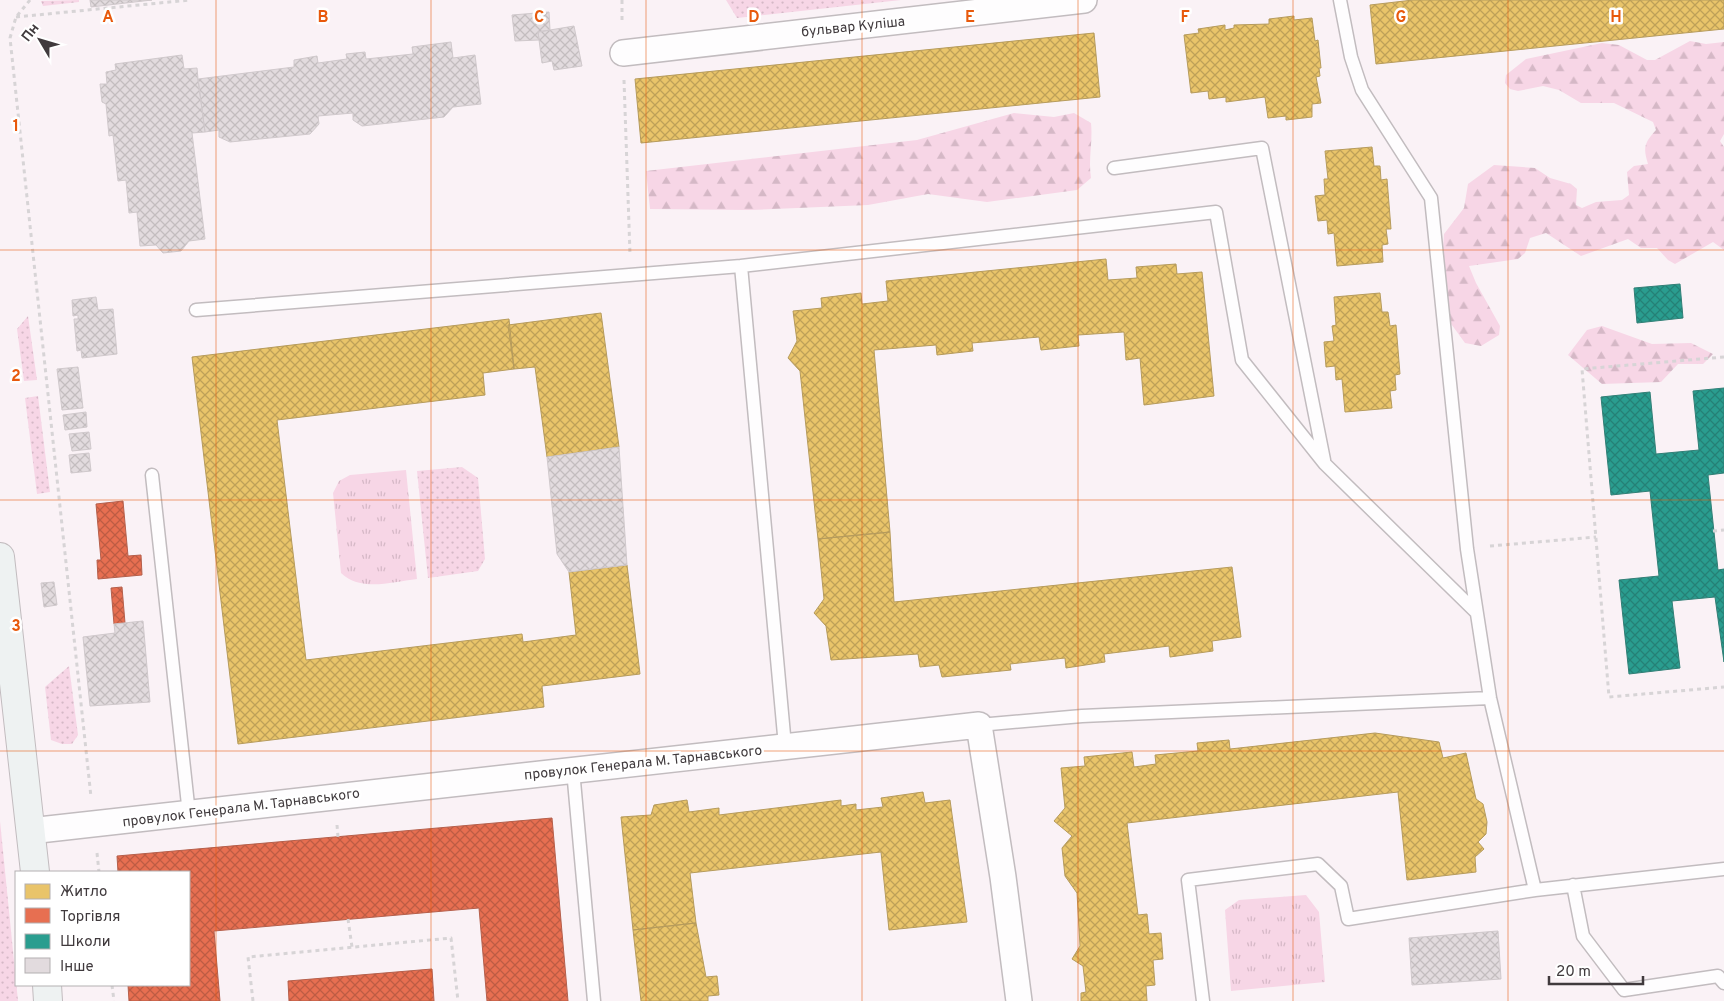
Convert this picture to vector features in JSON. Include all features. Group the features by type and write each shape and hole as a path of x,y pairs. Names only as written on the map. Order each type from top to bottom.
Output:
{"main road":[{"path":"0,557 35,871"},
{"path":"47,986 48,1001"}],"street":[{"name":"бульвар Куліша","path":"623,52 1084,0"},
{"name":"провулок Генерала М. Тарнавського","path":"30,831 979,725"},
{"path":"979,725 1003,877 1018,1001"}],"lane":[{"path":"1340,0 1351,57 1362,90 1431,198 1467,548 1490,698 1535,890"},
{"path":"1114,168 1262,148 1325,464"},
{"path":"196,310 631,277 1216,212 1242,360 1325,464 1477,613"},
{"path":"741,266 785,746"},
{"path":"152,475 189,814"},
{"path":"979,725 1082,716 1490,698"},
{"path":"573,770 594,1001"},
{"path":"1204,1001 1188,880 1318,864 1342,886 1348,919 1535,890 1724,869"},
{"path":"1573,885 1583,936 1624,990 1718,976 1724,983"}],"path":[{"path":"30,0 16,17 10,38 99,871"},
{"path":"16,17 190,0"},
{"path":"622,0 631,277"},
{"path":"1724,356 1582,369 1609,697 1724,687"},
{"path":"1714,532 1724,530"},
{"path":"1467,548 1596,537"},
{"path":"348,919 352,947"},
{"path":"253,1001 248,957 451,938 458,1001"},
{"path":"112,986 114,1001"}],"green space":[{"path":"79,0 79,2 43,6 41,1"},
{"path":"726,0 901,0 737,18"},
{"path":"1690,41 1706,44 1724,42 1724,134 1720,141 1724,147 1724,250 1713,242 1675,264 1668,260 1657,248 1641,248 1628,239 1581,256 1546,233 1530,238 1525,253 1518,259 1469,266 1476,283 1500,326 1499,335 1481,346 1465,343 1441,310 1436,262 1443,249 1444,234 1464,208 1468,184 1494,165 1535,168 1550,178 1571,184 1577,189 1576,205 1582,208 1596,202 1622,200 1629,195 1627,172 1634,166 1648,164 1645,154 1646,146 1656,130 1653,122 1614,103 1581,103 1559,90 1543,86 1518,91 1510,89 1505,83 1506,75 1526,59 1602,43 1619,45 1647,60 1655,60"},
{"path":"1014,113 1054,117 1074,113 1091,123 1091,178 1077,190 987,202 928,194 868,205 750,210 650,209 646,171 917,140"},
{"path":"28,316 37,380 24,381 17,329"},
{"path":"1602,326 1652,344 1691,343 1713,354 1703,364 1678,364 1661,382 1602,384 1568,355 1587,330"},
{"path":"38,396 50,492 37,494 25,398"},
{"path":"462,467 478,478 485,559 478,571 428,578 417,471"},
{"path":"406,470 417,579 367,584 349,579 341,573 333,493 339,481 350,475"},
{"path":"69,666 78,735 72,744 62,744 51,740 45,687"},
{"path":"0,821 18,1001 0,1001"},
{"path":"1306,895 1319,912 1325,982 1231,991 1225,910 1239,900"}],"building: Житло":[{"path":"1413,0 1724,0 1724,29 1376,64 1370,5"},
{"path":"1294,16 1294,20 1312,18 1315,41 1318,40 1321,68 1319,68 1320,76 1316,77 1321,103 1312,104 1312,117 1286,120 1286,116 1268,118 1265,97 1226,102 1226,97 1209,99 1208,91 1191,93 1184,35 1199,33 1198,29 1225,25 1225,30 1234,28 1234,25 1269,24 1269,19"},
{"path":"1094,33 1100,97 641,143 635,79"},
{"path":"1372,147 1374,166 1380,166 1381,180 1387,179 1391,229 1386,229 1388,244 1382,245 1383,262 1337,266 1334,233 1328,234 1327,220 1318,221 1315,196 1325,195 1324,179 1328,179 1325,151"},
{"path":"1106,259 1108,280 1137,278 1136,267 1176,264 1177,274 1202,272 1214,396 1144,405 1140,358 1126,360 1124,332 1078,335 1079,346 1041,350 1039,337 972,343 973,351 937,355 936,345 874,350 890,532 818,539 800,371 788,358 797,341 793,311 822,308 821,298 861,293 862,304 888,301 886,281"},
{"path":"1380,293 1382,312 1388,312 1390,326 1396,325 1400,374 1395,375 1396,390 1390,391 1392,408 1345,412 1342,379 1336,380 1335,366 1326,367 1324,342 1334,341 1332,326 1336,325 1334,297"},
{"path":"601,313 619,447 547,457 535,367 514,369 508,325"},
{"path":"509,319 514,369 483,373 485,395 277,420 306,660 522,634 523,642 576,635 569,572 627,565 640,674 542,686 544,707 238,744 192,357"},
{"path":"890,532 894,602 1232,567 1241,637 1212,641 1213,651 1170,657 1169,646 1104,654 1105,662 1066,668 1065,658 1010,664 1011,670 942,677 939,665 920,667 918,654 831,660 826,626 814,613 824,599 818,539"},
{"path":"1375,733 1439,742 1443,758 1466,753 1476,799 1483,804 1487,822 1486,834 1478,842 1484,849 1475,857 1476,872 1407,880 1398,792 1127,823 1138,915 1147,914 1149,934 1161,933 1163,959 1153,960 1155,985 1146,986 1147,1001 1081,1001 1081,993 1086,992 1083,966 1072,959 1080,946 1077,893 1065,876 1062,848 1072,836 1054,821 1065,808 1061,768 1085,766 1084,757 1132,752 1134,767 1156,764 1155,755 1198,751 1197,743 1229,740 1230,749"},
{"path":"923,792 925,803 950,800 967,922 889,930 881,852 690,873 696,923 633,930 621,817 651,815 654,805 687,800 689,812 719,808 719,815 841,800 841,806 856,804 856,810 883,807 881,798"},
{"path":"696,923 706,977 717,976 719,995 708,996 708,1001 641,1001 633,930"}],"building: Торгівля":[{"path":"123,501 128,556 141,555 142,575 98,579 97,560 101,560 96,504"},
{"path":"122,587 125,623 114,624 111,588"},
{"path":"552,818 568,1001 487,1001 479,908 214,931 220,1001 129,1001 128,986 190,986 190,871 118,871 117,856"},
{"path":"432,969 434,1001 289,1001 288,981"}],"building: Школи":[{"path":"1680,284 1683,318 1637,323 1634,288"},
{"path":"1724,388 1724,473 1708,475 1718,570 1724,569 1724,662 1715,597 1672,601 1680,668 1629,674 1619,580 1659,576 1650,491 1611,495 1601,397 1650,392 1656,454 1699,450 1693,391"}],"building: Інше":[{"path":"90,0 152,0 91,7"},
{"path":"549,12 550,30 538,32 539,40 515,41 512,15"},
{"path":"574,26 582,66 554,70 552,61 542,63 538,32"},
{"path":"451,42 453,58 475,55 481,104 453,107 444,117 362,126 353,120 353,113 318,116 319,124 310,134 230,142 219,137 219,130 205,132 198,79 294,67 294,60 317,56 318,63 347,59 346,54 365,52 366,59 413,54 412,47"},
{"path":"182,55 184,69 197,68 205,132 192,133 205,239 189,241 181,251 163,253 156,245 140,246 137,212 129,213 126,180 118,181 113,135 109,136 106,104 102,102 100,84 107,84 106,72 116,70 115,64"},
{"path":"96,297 98,310 113,309 117,354 82,358 81,350 77,351 74,319 78,319 78,315 73,316 72,300"},
{"path":"78,367 83,408 62,410 57,369"},
{"path":"86,412 87,427 65,430 63,415"},
{"path":"89,432 91,449 72,451 69,434"},
{"path":"619,447 627,565 569,572 557,554 547,457"},
{"path":"89,453 91,471 71,473 69,455"},
{"path":"54,582 57,605 44,607 41,583"},
{"path":"143,621 150,702 90,706 83,637 115,633 114,624"},
{"path":"1498,931 1501,979 1412,985 1409,938"}]}
